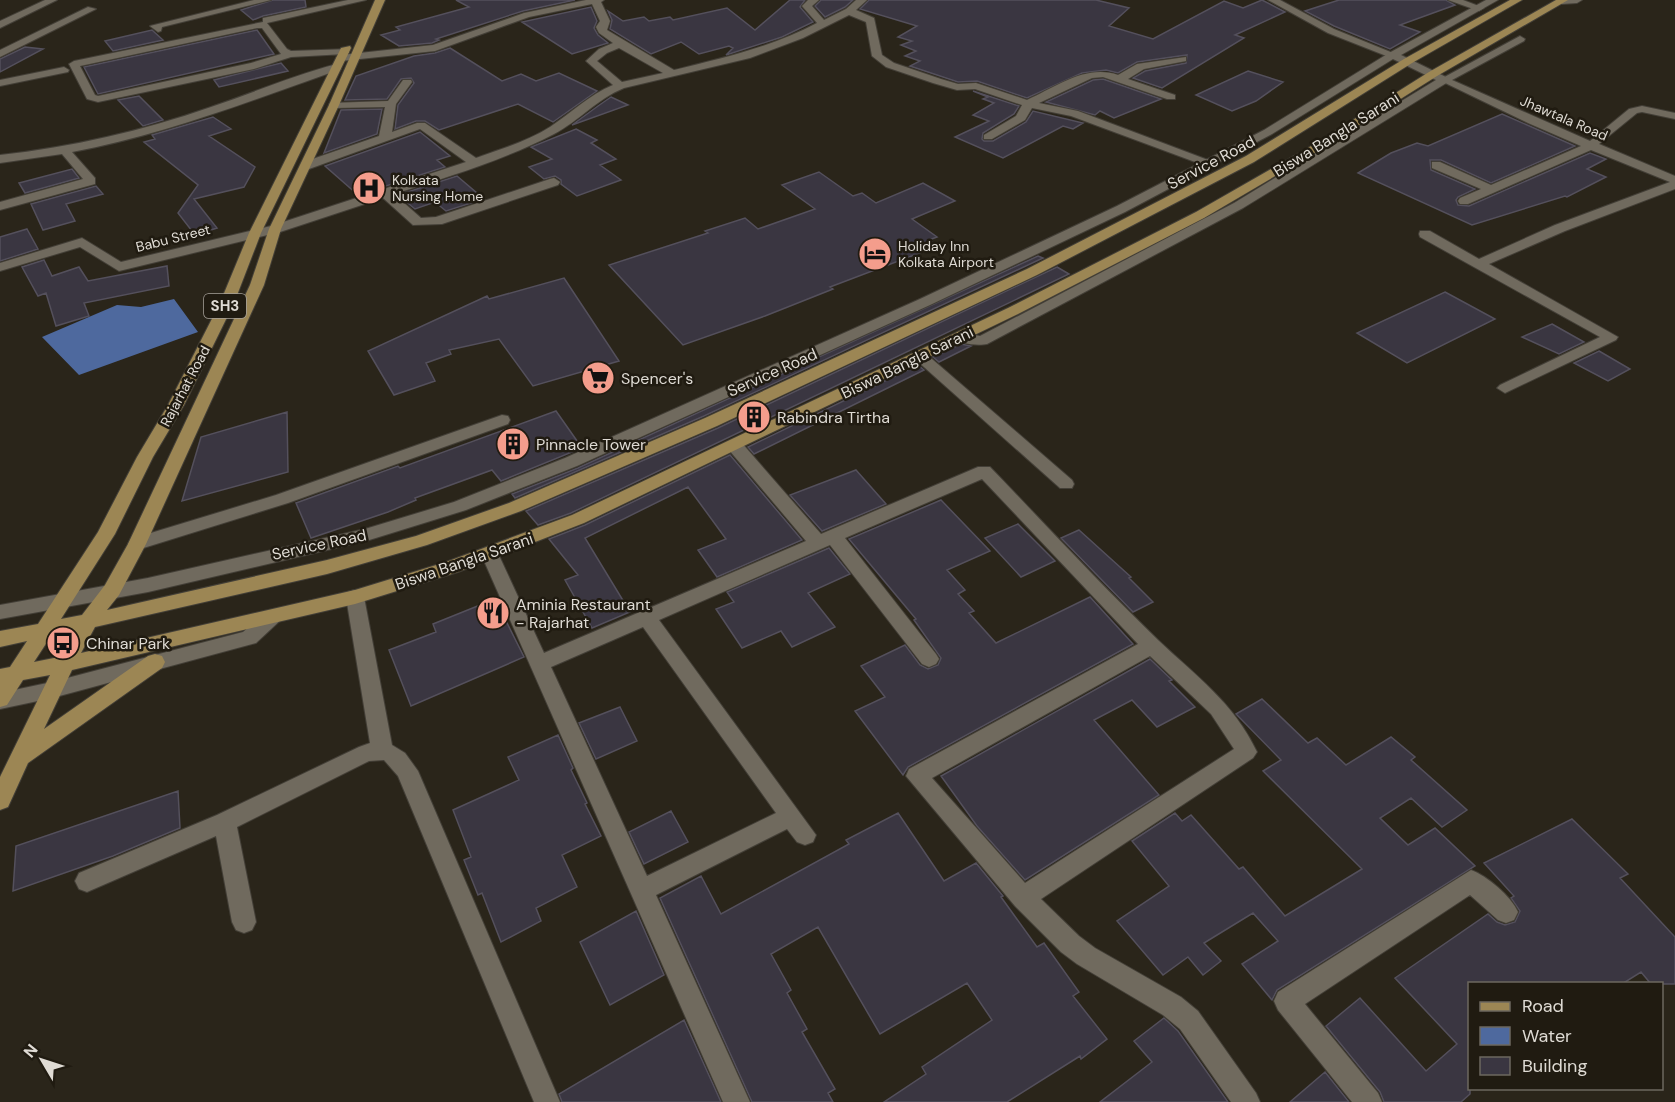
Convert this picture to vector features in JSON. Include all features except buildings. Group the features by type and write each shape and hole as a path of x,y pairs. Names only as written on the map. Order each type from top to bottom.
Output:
{"main road":[{"name":"Rajarhat Road","path":"42,631 106,534 145,457 176,405 227,303 255,233 344,58 370,0"},
{"name":"Rajarhat Road","path":"112,590 137,544 257,285 275,229 334,105 344,58 380,0"},
{"name":"Biswa Bangla Sarani","path":"89,620 156,607 388,551 515,507 711,422 1032,272 1250,159 1408,61 1517,0"},
{"name":"Biswa Bangla Sarani","path":"69,663 354,597 489,554 578,519 921,356 1268,182 1563,0"},
{"path":"1090,273 1105,279"},
{"name":"SH3","path":"0,800 18,758 52,690 69,663 89,620 112,590"},
{"path":"0,639 89,620"},
{"name":"SH3","path":"0,700 10,675 42,631"},
{"path":"18,758 155,662"},
{"path":"10,675 69,663"}],"street":[{"path":"0,25 52,0"},
{"path":"158,29 154,26 266,0"},
{"path":"266,20 297,9 361,0"},
{"path":"290,54 254,66 98,99 91,97 74,64 257,25 265,26 282,51 290,54 344,58 435,48 527,15 597,0 605,21 601,27 602,31 620,44 670,72"},
{"path":"814,0 807,6 823,24"},
{"name":"Jhawtala Road","path":"1273,0 1331,31 1408,61 1484,100 1675,183"},
{"path":"1453,0 1479,8"},
{"name":"Service Road","path":"0,612 148,585 366,535 460,506 571,462 893,317 1121,209 1268,132 1393,55 1493,0"},
{"path":"1563,0 1577,0"},
{"path":"255,233 275,229 385,194 475,163 553,130 603,93 670,72 753,53 823,24 848,6 861,1"},
{"path":"848,6 871,20 877,56 890,65 957,87 976,86 1028,104 1074,113 1210,163"},
{"path":"0,54 91,9"},
{"path":"1439,77 1520,39"},
{"path":"620,44 603,51 591,62 620,86"},
{"path":"0,159 66,152 115,141 344,58"},
{"path":"1120,79 1142,66 1182,59"},
{"path":"0,83 64,70"},
{"path":"988,137 1021,118 1028,104 1090,75 1104,74 1171,97"},
{"path":"385,137 391,104 407,82"},
{"path":"334,105 391,104"},
{"path":"1464,201 1590,146 1633,111 1642,108 1675,116"},
{"path":"304,166 421,125 475,163"},
{"path":"0,206 91,181 66,152"},
{"path":"1436,165 1491,189"},
{"path":"385,194 418,222 424,223 437,221 554,182"},
{"path":"960,336 982,341 1105,279 1268,182"},
{"path":"1478,264 1560,228 1634,202 1675,183"},
{"name":"Babu Street","path":"0,267 82,242 119,267 255,233"},
{"path":"1425,234 1611,337 1505,388"},
{"path":"921,356 1066,484"},
{"path":"137,544 282,499 502,420"},
{"path":"735,446 825,540 929,659"},
{"path":"540,663 984,471 1152,646 1199,689 1239,734 1246,753 1023,898"},
{"path":"489,554 737,1102"},
{"path":"354,597 382,749"},
{"path":"0,700 52,690 249,638 275,616"},
{"path":"646,617 805,835"},
{"path":"1152,646 917,776 1023,898 1086,956 1172,1006 1189,1020 1247,1102"},
{"path":"87,881 225,822 366,753 382,749 393,753 407,771 547,1102"},
{"path":"642,890 791,816"},
{"path":"225,822 244,922"},
{"path":"1369,1102 1287,1001 1471,881 1506,912"}],"water":[{"path":"174,299 198,332 79,375 42,337 117,305 141,307"}],"place":[{"name":"Kolkata Nursing Home","path":"369,188"},
{"name":"Holiday Inn Kolkata Airport","path":"875,254"},
{"name":"Spencer's","path":"598,378"},
{"name":"Rabindra Tirtha","path":"754,417"},
{"name":"Pinnacle Tower","path":"513,444"},
{"name":"Aminia Restaurant - Rajarhat","path":"493,613"},
{"name":"Chinar Park","path":"63,643"}]}
